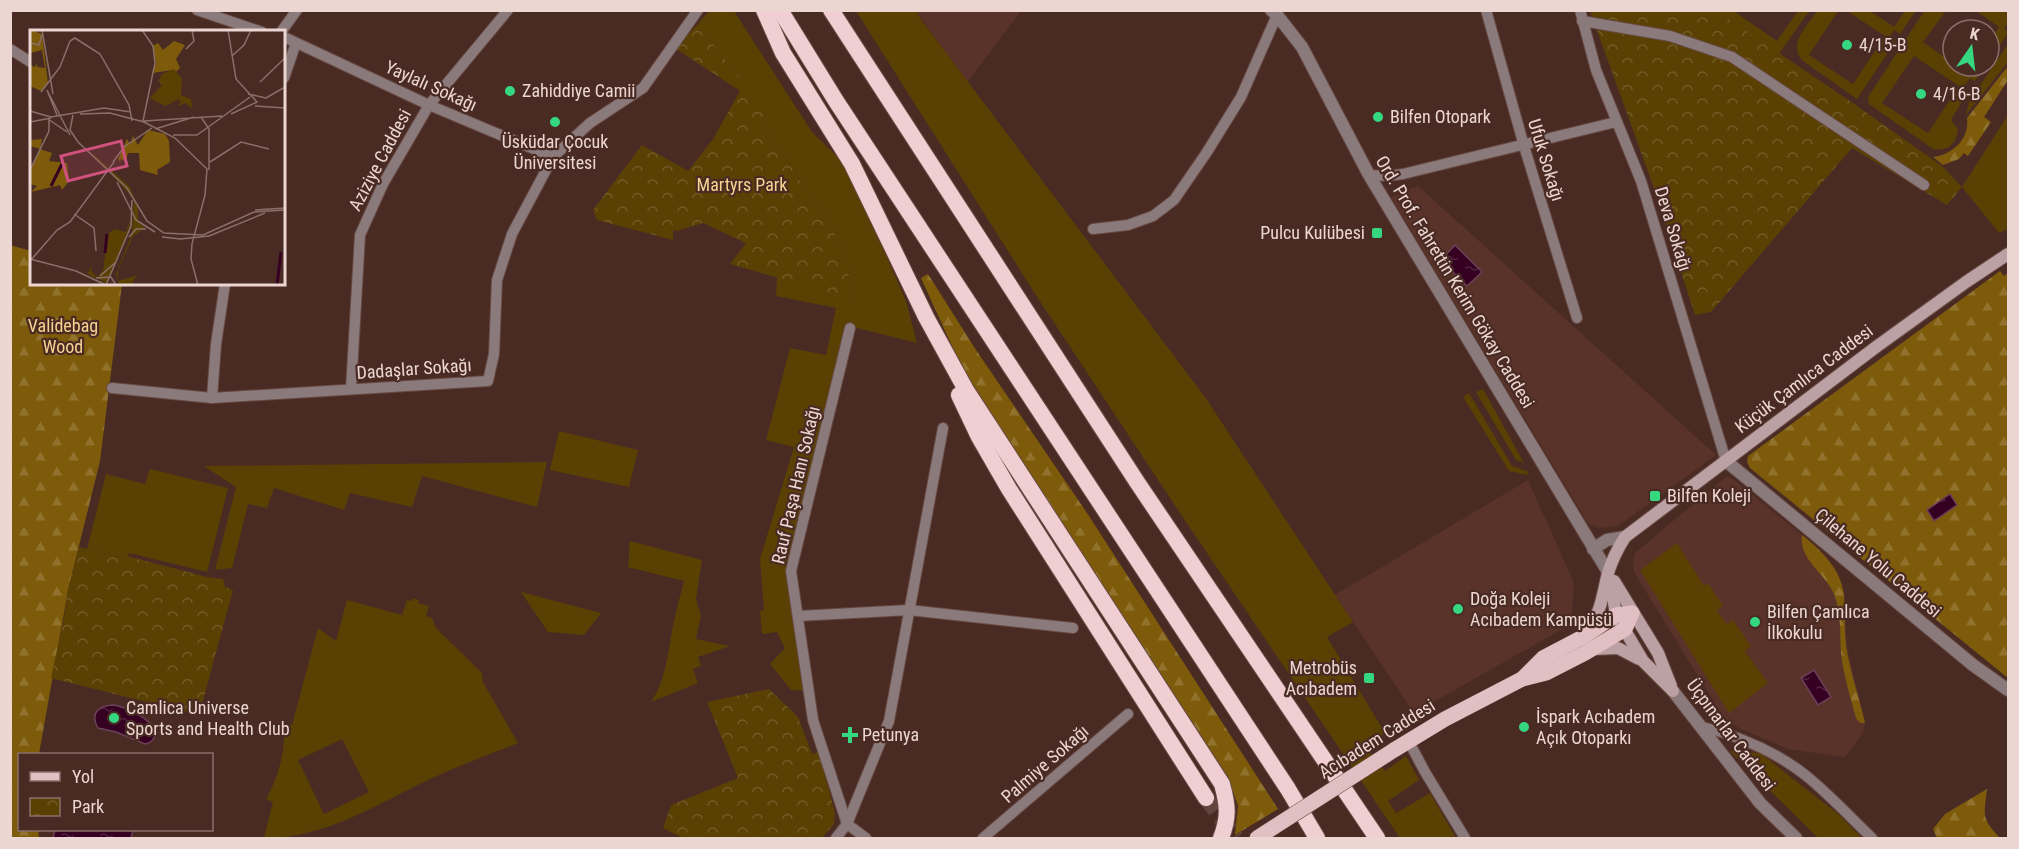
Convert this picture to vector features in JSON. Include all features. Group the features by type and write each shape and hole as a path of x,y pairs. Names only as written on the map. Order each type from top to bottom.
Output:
{"highway":[{"path":"764,10 783,53 852,165 926,317 966,390 1222,784 1227,802 1227,822 1221,838"},
{"path":"780,10 842,111 1288,789 1317,838"},
{"path":"831,10 1137,482 1377,838"},
{"path":"926,317 955,388 979,437 1009,489 1206,798"}],"main road":[{"name":"Küçük Çamlıca Caddesi","path":"1588,643 1599,614 1608,572 1625,537 1876,347 2008,254"},
{"name":"Üçpınarlar Caddesi","path":"1608,572 1658,653 1673,691"},
{"path":"1608,572 1616,615 1642,662 1673,691"},
{"path":"1616,615 1632,614 1625,629"},
{"name":"Acıbadem Caddesi","path":"1257,838 1408,740 1522,679 1546,673 1588,643 1616,615"},
{"name":"Acıbadem Caddesi","path":"1588,643 1625,629"},
{"name":"Acıbadem Caddesi","path":"1588,643 1618,648 1632,654 1642,662"}],"street":[{"path":"197,10 255,30"},
{"path":"282,30 297,10"},
{"name":"Aziziye Caddesi","path":"351,389 360,235 382,184 429,105 508,10"},
{"name":"Dadaşlar Sokağı","path":"112,388 212,398 488,381 494,354 497,280 512,234 553,157 590,123 643,88 698,10"},
{"name":"Ufuk Sokağı","path":"1486,10 1524,146 1577,318"},
{"path":"1093,229 1128,225 1153,216 1174,200 1208,152 1241,97 1274,13"},
{"name":"Ord. Prof. Fahrettin Kerim Gökay Caddesi","path":"1274,13 1302,47 1369,175 1608,572"},
{"path":"1581,16 1670,36 1732,57 1924,185"},
{"name":"Deva Sokağı","path":"1581,16 1596,70 1641,181 1726,461"},
{"name":"Yaylalı Sokağı","path":"285,38 429,105 553,157"},
{"path":"285,75 296,43"},
{"path":"10,49 30,62"},
{"path":"1369,175 1403,174 1616,122"},
{"path":"212,398 216,344 225,285"},
{"name":"Rauf Paşa Hanı Sokağı","path":"847,824 813,720 791,571 850,328"},
{"path":"836,838 847,824 889,721 943,428"},
{"name":"Çilehane Yolu Caddesi","path":"1726,461 1973,665 2008,690"},
{"name":"Küçük Çamlıca Caddesi","path":"1593,549 1607,540 1625,537"},
{"path":"798,616 909,610 1073,628"},
{"name":"Üçpınarlar Caddesi","path":"1673,691 1760,803 1796,838"},
{"name":"Palmiye Sokağı","path":"983,838 1128,714"},
{"path":"1699,726 1736,737 1784,760 1817,785 1872,838"},
{"path":"1408,740 1465,838"},
{"path":"847,824 866,838"}],"shaded area":[{"path":"916,11 1021,11 967,82"},
{"path":"1418,186 1716,455 1618,526 1599,528 1588,523 1391,197"},
{"name":"Bilfen Çamlıca İlkokulu","path":"1727,476 1813,544 1838,574 1844,593 1847,647 1865,723 1863,733 1845,757 1788,749 1739,728 1724,718 1634,572 1635,553"},
{"name":"Doğa Koleji Acıbadem Kampüsü","path":"1528,480 1574,583 1571,624 1414,713 1335,595"}],"green space":[{"path":"1818,10 1838,11 1809,55 1853,84 1885,36 1847,11 1870,11 1894,27 1905,11 1915,12 1900,34 1894,30 1889,38 1895,42 1857,99 1803,61 1799,55 1797,48 1800,35"},
{"path":"1925,10 1946,11 1923,42 1941,55 1941,74 1914,56 1882,103 1928,133 1959,86 1947,78 1970,78 1963,88 1968,91 1951,120 1958,129 1954,142 1947,148 1933,149 1869,104 1868,97"},
{"path":"709,11 734,11 812,132 841,160 906,301 917,343 853,327 797,569 812,691 791,690 770,664 785,648 777,632 762,634 760,611 764,610 760,559 794,447 766,440 790,348 826,355 836,308 776,296 777,277 851,298 848,265 831,225 765,129 761,104 697,25"},
{"path":"856,11 916,11 1205,397 1353,622 1327,637 1385,733 1366,748 1385,771 1406,756 1419,780 1388,801 1396,813 1430,793 1456,838 1400,838 1039,300"},
{"path":"1590,11 1718,11 1942,166 1962,187 1947,205 1852,148 1711,312 1695,315 1655,191"},
{"path":"1718,11 1735,11 1777,41 1798,11 1809,11 1779,54"},
{"path":"1976,11 2004,11 2008,14 2008,23 2004,28 2008,33 2001,44 2001,18 1986,18"},
{"name":"Martyrs Park","path":"697,25 762,104 765,129 831,225 848,265 851,299 730,264 746,243 703,223 677,231 673,230 673,240 597,220 593,210 642,145 688,171 713,139 740,91 675,48"},
{"path":"2008,44 2008,62 2001,71 2001,54"},
{"path":"2008,66 2008,80 1984,117 1991,122 1968,156 1964,153 1959,159 1943,165 1933,157 1947,153 1963,139 1966,133 1967,118 1999,78 2001,78"},
{"path":"1985,78 1995,78 1966,115 1969,102"},
{"path":"2008,115 2008,229 1999,233 1962,187"},
{"name":"Validebag Wood","path":"10,245 30,251 30,285 122,285 100,461 68,590 39,753 18,753 18,831 38,831 39,838 10,838"},
{"path":"2000,271 2004,276 2008,273 2008,678 1750,468 1747,462 1748,456"},
{"path":"928,274 974,347 1087,513 1278,809 1235,835 1238,806 1228,777 997,430 968,381 921,278"},
{"path":"1483,389 1524,463 1516,460 1476,392"},
{"path":"1469,393 1512,466 1527,471 1528,475 1509,471 1463,397"},
{"path":"559,431 638,450 629,487 550,470"},
{"path":"547,462 537,507 422,476 412,507 350,493 344,510 274,488 267,508 248,504 232,568 215,570 236,487 204,466"},
{"path":"150,469 228,488 207,572 129,553 127,559 87,549 106,474 145,484"},
{"path":"1802,535 1829,561 1839,577 1844,595 1846,646 1865,723 1857,720 1845,677 1840,623 1834,594 1804,552"},
{"path":"630,541 702,560 696,599 701,616 696,639 730,646 698,657 701,666 693,669 698,683 651,702 663,675 684,581 628,567"},
{"path":"1677,543 1704,586 1708,583 1723,606 1717,611 1727,624 1733,620 1751,646 1745,651 1768,683 1729,713 1640,570"},
{"path":"79,547 223,579 225,587 233,590 199,715 51,678"},
{"path":"521,592 601,613 584,635 548,632"},
{"path":"413,598 419,600 418,603 429,606 426,616 432,618 436,628 482,673 483,682 518,743 439,775 369,810 328,827 286,837 264,838 273,802 266,799 281,763 284,743 283,724 292,725 318,628 336,641 347,600 402,615 407,600 412,601","holes":["342,739 369,792 324,814 298,760"]},
{"path":"769,689 798,717 812,754 819,752 835,813 834,824 822,838 683,838 663,828 671,805 738,778 707,702"},
{"path":"1730,751 1760,753 1837,813 1862,838 1818,838"},
{"path":"1987,789 1985,816 2000,838 1937,838 1933,829 1945,814"}],"water":[{"path":"1455,245 1482,272 1467,286 1441,260"},
{"path":"1950,494 1957,505 1934,521 1927,510"},
{"path":"1814,670 1831,697 1818,705 1801,678"},
{"path":"115,705 147,721 155,729 152,740 145,744 116,732 98,728 95,714 105,706"},
{"path":"55,831 133,831 131,838 53,838"}],"tunnel":[{"path":"1206,798 1236,838"}],"place":[{"name":"4/15-B","path":"1847,45"},
{"name":"Zahiddiye Camii","path":"510,91"},
{"name":"4/16-B","path":"1921,94"},
{"name":"Bilfen Otopark","path":"1378,117"},
{"name":"Üsküdar Çocuk Üniversitesi","path":"555,122"},
{"name":"Pulcu Kulübesi","path":"1377,233"},
{"name":"Bilfen Koleji","path":"1655,496"},
{"name":"Doğa Koleji Acıbadem Kampüsü","path":"1458,609"},
{"name":"Bilfen Çamlıca İlkokulu","path":"1755,622"},
{"name":"Metrobüs Acıbadem","path":"1369,678"},
{"name":"Camlica Universe Sports and Health Club","path":"114,718"},
{"name":"İspark Acıbadem Açık Otoparkı","path":"1524,727"},
{"name":"Petunya","path":"850,735"}]}
